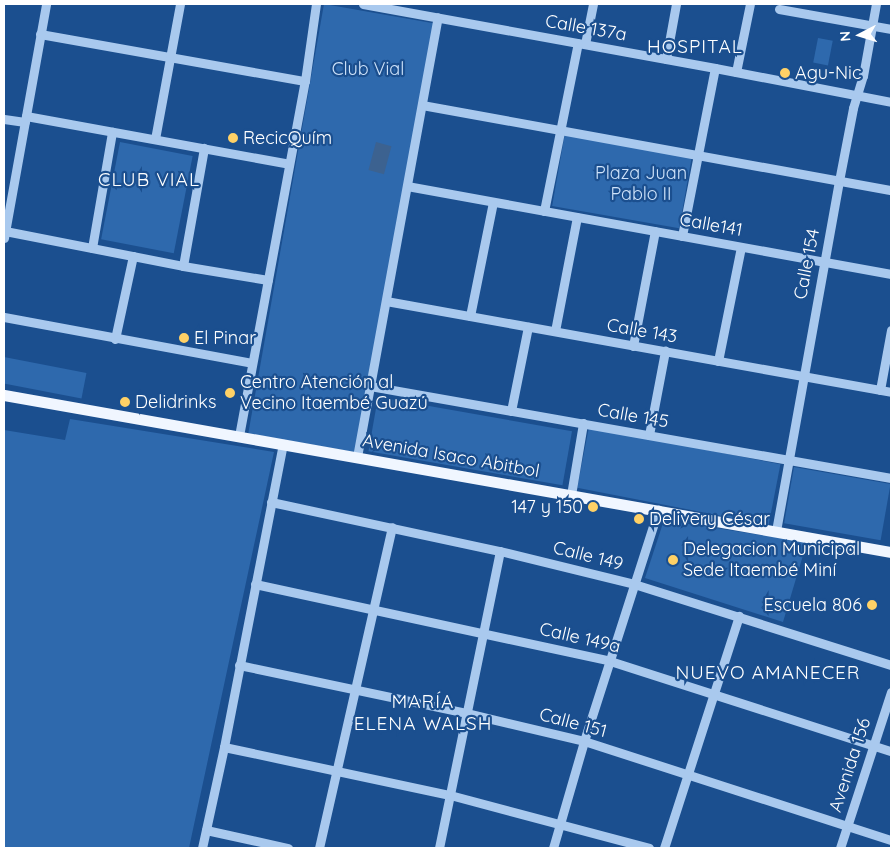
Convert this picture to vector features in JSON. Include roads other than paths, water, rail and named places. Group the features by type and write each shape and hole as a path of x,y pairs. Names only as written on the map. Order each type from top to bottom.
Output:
{"main road":[{"name":"Avenida Isaco Abitbol","path":"4,395 891,552"}],"street":[{"path":"46,4 4,235 92,248 268,280"},
{"path":"155,139 180,4"},
{"path":"239,436 305,81 316,4"},
{"name":"Calle 137a","path":"363,4 891,102"},
{"path":"544,211 561,130 593,4"},
{"path":"666,59 676,4"},
{"path":"736,72 750,4"},
{"name":"Calle 154","path":"776,531 839,181 876,4"},
{"path":"779,10 891,29"},
{"path":"357,457 438,17"},
{"path":"40,34 305,81"},
{"path":"682,236 715,68"},
{"path":"422,105 891,190"},
{"path":"4,119 25,119 112,132 289,164"},
{"path":"92,248 112,132"},
{"path":"183,266 204,148"},
{"name":"Calle141","path":"407,186 891,274"},
{"path":"470,316 493,202"},
{"path":"555,332 577,217"},
{"path":"633,346 655,231"},
{"path":"718,361 740,247"},
{"path":"115,339 133,256"},
{"name":"Calle 143","path":"386,301 891,392"},
{"path":"4,317 252,363"},
{"path":"511,411 528,327"},
{"path":"880,390 891,330"},
{"path":"649,435 665,351"},
{"name":"Calle 145","path":"370,386 891,478"},
{"path":"572,495 583,423"},
{"path":"202,848 224,747 283,444"},
{"name":"Calle 149","path":"271,502 500,551 634,584 891,665"},
{"path":"553,848 584,741 658,510"},
{"path":"319,848 392,528"},
{"path":"439,848 500,551"},
{"name":"Calle 149a","path":"255,584 610,661 891,751"},
{"path":"664,848 739,616"},
{"name":"Calle 151","path":"239,665 466,713 584,741 891,840"},
{"name":"Avenida 156","path":"840,848 891,692"},
{"path":"224,747 450,794 649,848"},
{"path":"206,830 288,848"}],"place":[{"name":"Agu-Nic","path":"785,73"},
{"name":"RecicQuím","path":"233,138"},
{"name":"El Pinar","path":"184,338"},
{"name":"Centro Atención al Vecino Itaembé Guazú","path":"230,393"},
{"name":"Delidrinks","path":"125,402"},
{"name":"147 y 150","path":"593,507"},
{"name":"Delivery César","path":"639,519"},
{"name":"Delegacion Municipal Sede Itaembé Miní","path":"673,560"},
{"name":"Escuela 806","path":"872,605"}],"district":[{"name":"HOSPITAL","path":"695,47"},
{"name":"CLUB VIAL","path":"149,180"},
{"name":"NUEVO AMANECER","path":"768,673"},
{"name":"MARÍA ELENA WALSH","path":"423,713"}],"park label":[{"name":"Club Vial","path":"368,69"},
{"name":"Plaza Juan Pablo II","path":"641,184"}]}
